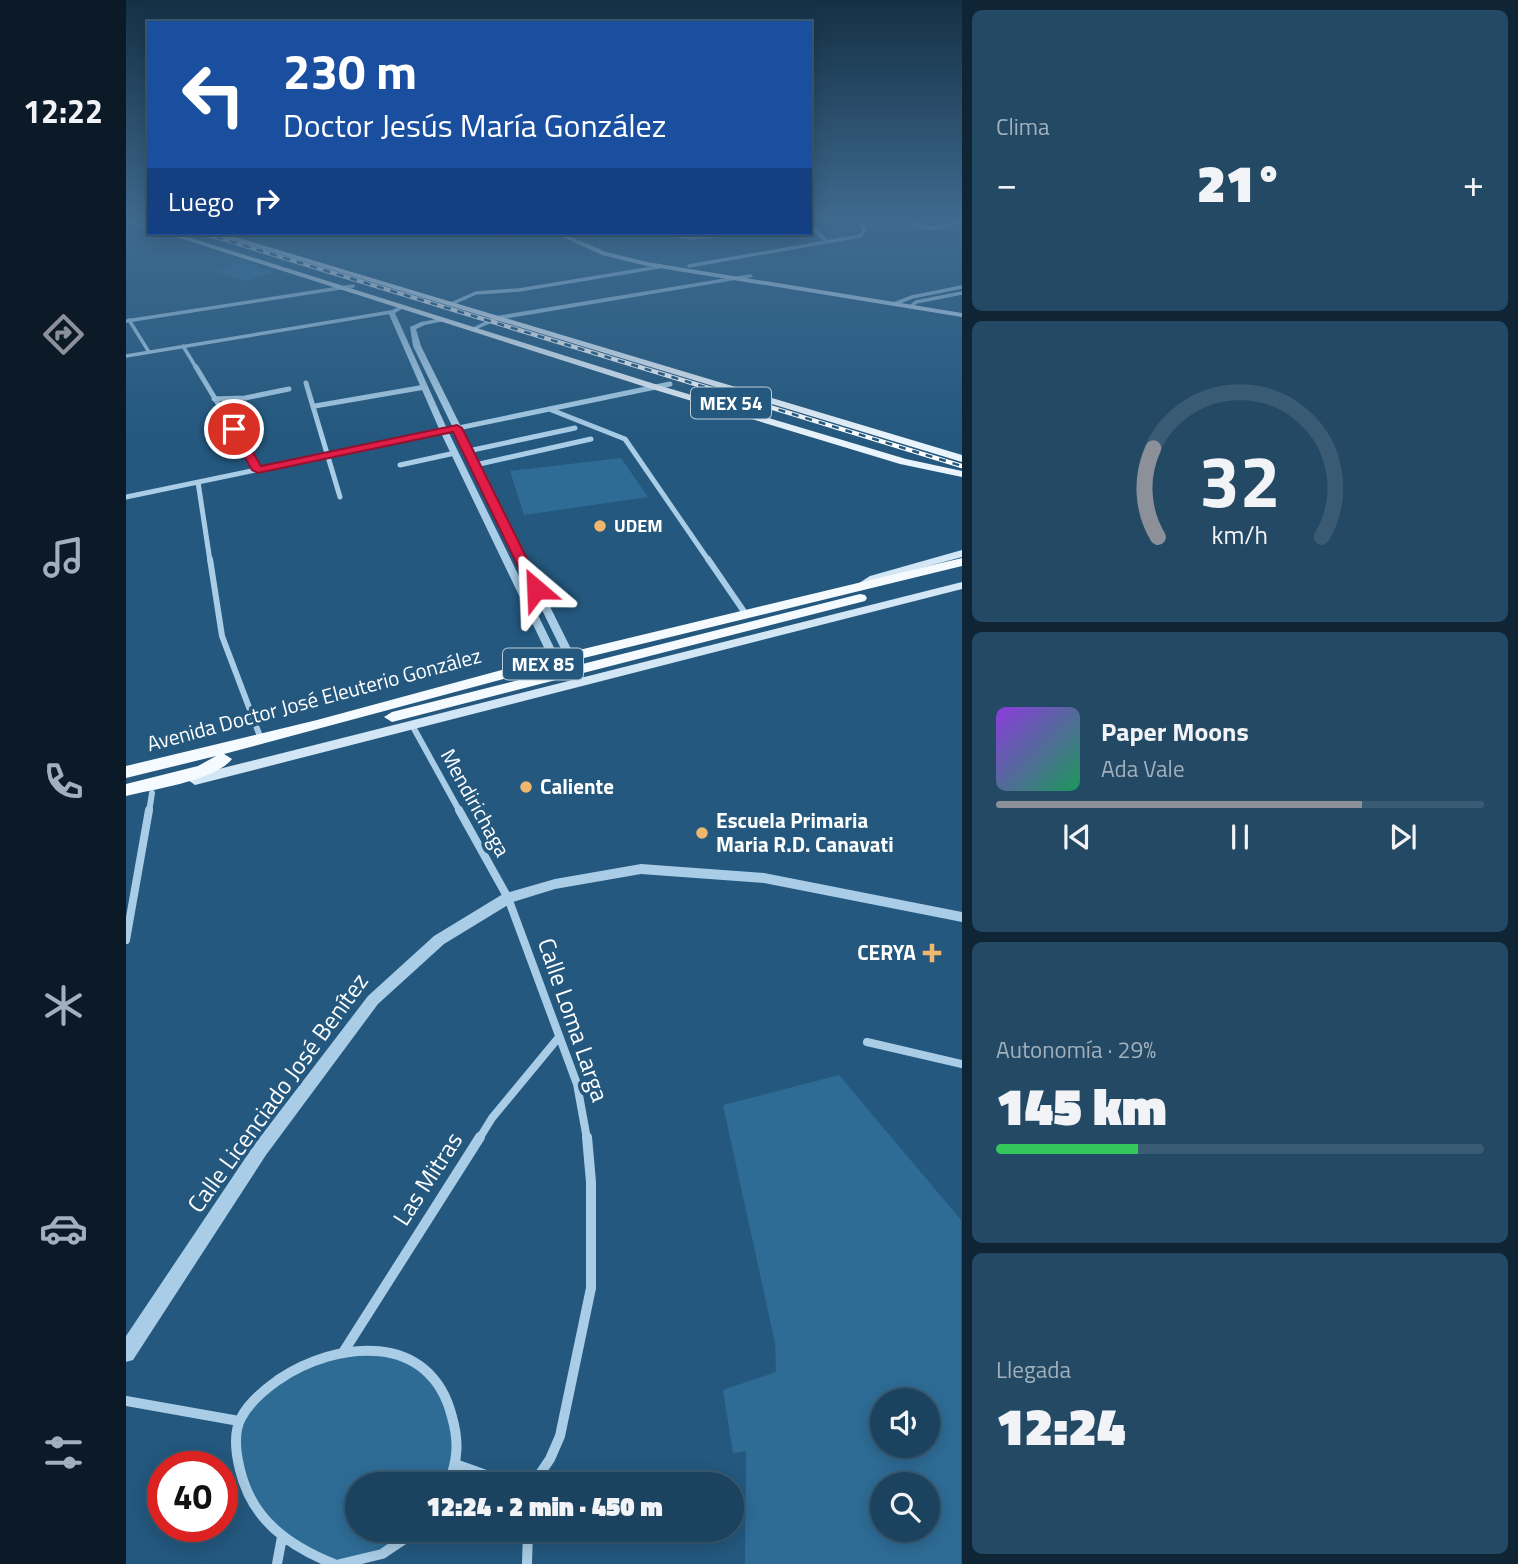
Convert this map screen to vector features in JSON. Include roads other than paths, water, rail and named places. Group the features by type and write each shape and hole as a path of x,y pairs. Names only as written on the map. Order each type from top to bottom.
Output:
{"highway":[{"name":"Avenida Doctor José Eleuterio González","path":"126,772 745,613 961,562"},
{"name":"Avenida Doctor José Eleuterio González","path":"126,783 961,572"},
{"path":"126,795 204,770 223,759"},
{"path":"126,795 175,782 195,780"},
{"path":"126,795 152,793 195,780"}],"main road":[{"name":"MEX 54","path":"353,294 442,320 485,326 655,387 861,448 961,474"},
{"name":"MEX 54","path":"379,294 898,454 961,483"},
{"name":"MEX 54","path":"418,294 451,304 485,326 512,323 961,459"},
{"path":"845,294 897,302"},
{"path":"852,294 961,315"},
{"path":"394,308 402,305 485,326 512,323"},
{"path":"913,305 961,309"},
{"path":"543,332 539,323 546,317"},
{"path":"861,448 961,483"},
{"path":"862,585 874,578 961,552"},
{"name":"MEX 85","path":"195,780 961,585"}],"street":[{"path":"149,352 128,321 298,294"},
{"path":"451,304 474,294"},
{"path":"485,326 651,294"},
{"path":"512,323 669,294"},
{"path":"897,302 931,294"},
{"path":"913,305 957,294"},
{"path":"126,356 394,308 401,329 457,428 516,550 563,659"},
{"path":"401,329 442,320"},
{"path":"412,328 412,346"},
{"path":"183,346 258,470"},
{"path":"425,375 425,387 444,431 563,659"},
{"path":"306,383 340,497"},
{"path":"126,497 670,384"},
{"path":"315,406 425,387"},
{"path":"214,399 245,398 289,389"},
{"path":"549,409 625,439 745,613"},
{"path":"468,451 575,428"},
{"path":"475,465 591,439"},
{"path":"400,465 455,453"},
{"path":"198,482 222,636 261,739"},
{"path":"505,552 516,550"},
{"name":"Mendirichaga","path":"412,725 508,898"},
{"path":"126,940 129,905 152,793"},
{"name":"Calle Licenciado José Benítez","path":"126,1353 260,1150 373,1000 439,940 508,898 567,881 641,869 764,878 961,917"},
{"name":"Calle Loma Larga","path":"508,898 577,1084 586,1120 592,1182 591,1288 560,1436 541,1472"},
{"name":"Las Mitras","path":"344,1351 492,1118 559,1037"},
{"path":"867,1042 961,1064"},
{"path":"334,1564 300,1551 282,1536 255,1508 244,1484 238,1462 239,1421 252,1401 268,1388 306,1364 344,1351 387,1351 410,1359 430,1373 447,1395 457,1434 458,1465 454,1472"},
{"path":"126,1401 239,1421"},
{"path":"458,1465 478,1472"},
{"path":"276,1564 282,1536"},
{"path":"340,1564 370,1560 405,1542"},
{"path":"527,1564 528,1542"}],"railway":[{"path":"402,294 962,466"}],"place":[{"name":"UDEM","path":"600,526"},
{"name":"Caliente","path":"526,787"},
{"name":"Escuela Primaria Maria R.D. Canavati","path":"702,833"},
{"name":"CERYA","path":"932,953"}]}
